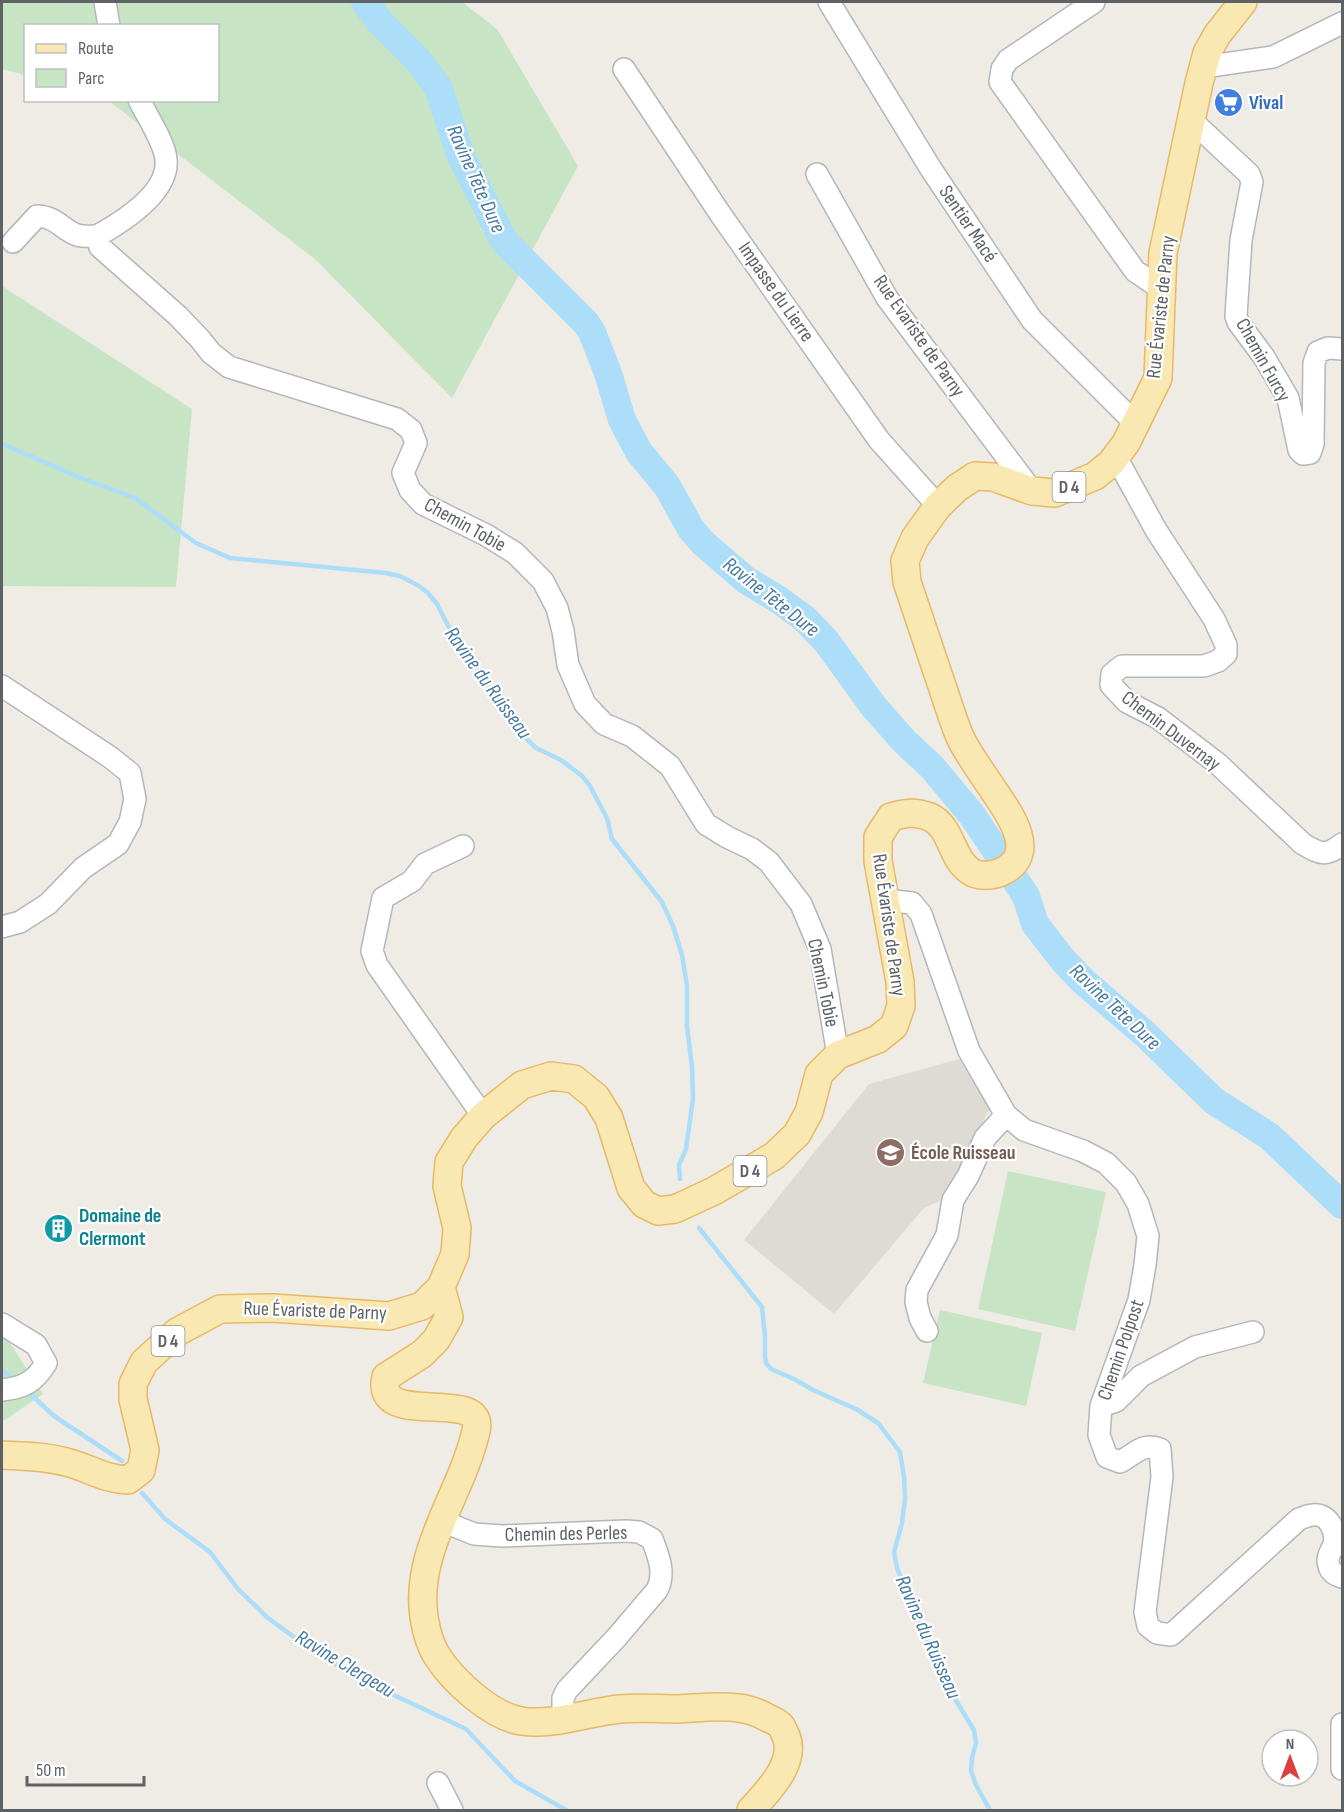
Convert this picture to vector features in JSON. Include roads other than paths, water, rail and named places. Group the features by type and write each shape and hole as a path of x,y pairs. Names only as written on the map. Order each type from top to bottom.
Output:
{"main road":[{"name":"Rue Évariste de Parny","path":"2,1455 36,1456 66,1461 111,1479 128,1480 141,1470 146,1450 133,1399 133,1384 144,1362 177,1332 219,1309 273,1308 389,1316 422,1306 441,1287 455,1254 457,1228 447,1186 449,1162 464,1138 483,1116 522,1085 551,1076 574,1079 596,1097 609,1118 631,1188 644,1204 658,1211 675,1209 747,1173 774,1156 797,1134 808,1112 819,1074 838,1055 878,1039 894,1026 901,1006 900,981 878,861 878,837 891,817 911,811 933,818 946,832 960,859 970,871 984,875 998,874 1013,863 1020,851 1019,836 1013,820 961,739 907,582 905,561 915,538 938,506 957,488 975,476 993,477 1032,491 1054,493 1095,476 1116,457 1136,424 1158,378 1163,253 1204,67 1217,35 1241,2"},
{"path":"441,1287 449,1317 436,1340 422,1354 386,1377 384,1387 386,1395 395,1402 450,1408 471,1413 476,1419 477,1428 473,1446 442,1521 426,1568 423,1597 424,1618 436,1654 448,1671 493,1710 509,1718 523,1721 563,1718 622,1709 737,1707 757,1712 781,1725 789,1743 785,1764 776,1782 751,1810"}],"street":[{"path":"105,2 109,24"},
{"name":"Sentier Macé","path":"829,2 931,169 1032,320 1136,424"},
{"path":"1094,2 1008,60 1002,69 1000,82 1135,271 1160,288"},
{"path":"1204,67 1273,57 1342,23"},
{"name":"Impasse du Lierre","path":"624,69 721,215 879,440 938,506"},
{"path":"13,242 37,216 47,216 56,220 78,235 97,236 140,208 164,178 166,160 161,144 140,102"},
{"name":"Chemin Furcy","path":"1191,120 1249,174 1252,182 1241,240 1236,316 1288,398 1299,450 1303,454 1310,453 1313,444 1314,363 1318,352 1328,348 1342,349"},
{"name":"Rue Evariste de Parny","path":"817,174 887,298 1032,491"},
{"name":"Chemin Tobie","path":"97,236 100,247 178,316 210,353 229,367 397,419 411,430 416,443 403,473 410,490 423,504 515,553 543,581 556,608 563,632 568,665 585,704 604,724 632,736 670,766 706,824 752,849 769,862 801,904 820,949 838,1055"},
{"name":"Chemin Duvernay","path":"1116,457 1156,530 1214,619 1226,645 1226,654 1218,661 1204,666 1122,666 1112,674 1111,685 1127,702 1158,718 1217,763 1303,844 1318,853 1329,853 1342,844"},
{"path":"2,686 110,757 130,773 135,799 130,822 118,844 83,868 48,904 20,922 2,927"},
{"path":"463,846 425,864 412,881 383,898 372,951 377,965 483,1116"},
{"name":"Chemin Polpost","path":"885,900 912,903 921,914 969,1051 1006,1115 1024,1130 1083,1151 1106,1163 1126,1183 1138,1204 1148,1236 1139,1300 1101,1406 1099,1435 1107,1457 1120,1462 1151,1445 1160,1449 1162,1477 1145,1612 1148,1626 1157,1633 1171,1635 1299,1519 1313,1514 1324,1517 1332,1525 1334,1537 1333,1546 1328,1553 1328,1566 1333,1574 1342,1577"},
{"path":"927,1331 916,1302 917,1290 947,1235 953,1200 968,1176 985,1138 1006,1115"},
{"path":"2,1324 36,1345 46,1363 40,1374 22,1387 2,1390"},
{"path":"1101,1406 1116,1401 1142,1376 1195,1347 1253,1332"},
{"name":"Chemin des Perles","path":"442,1521 474,1534 502,1536 626,1531 639,1532 652,1539 660,1564 662,1582 617,1637 567,1690 563,1698 563,1718"},
{"path":"1342,1724 1342,1769"},
{"path":"438,1783 452,1810"}],"waterway":[{"name":"Ravine Tête Dure","path":"365,2 379,21 417,59 438,87 461,156 504,241 586,323 592,332 608,373 622,420 639,452 667,486 691,529 703,543 746,580 805,619 826,641 874,707 905,742 932,767 972,815 1026,896 1035,924 1083,981 1145,1034 1214,1101 1269,1136 1342,1205"},
{"name":"Ravine du Ruisseau","path":"2,444 135,498 196,543 230,558 386,573 400,576 428,593 437,604 460,649 482,675 513,726 536,748 561,760 582,776 590,786 607,818 612,839 662,902 673,926 682,955 687,986 687,1026 693,1099 686,1149 679,1165 680,1179"},
{"name":"Ravine du Ruisseau","path":"699,1228 762,1307 766,1363 771,1369 856,1409 878,1423 900,1452 905,1499 902,1523 894,1552 897,1568 944,1681 974,1730 976,1743 971,1771 990,1810"},
{"name":"Ravine Clergeau","path":"2,1370 15,1381"},
{"name":"Ravine Clergeau","path":"26,1390 54,1416 122,1461"},
{"name":"Ravine Clergeau","path":"142,1493 165,1519 210,1552 238,1589 268,1618 309,1648 362,1680 466,1729 515,1781 566,1810"}],"place":[{"name":"Vival","path":"1228,103"},
{"name":"École Ruisseau","path":"890,1153"},
{"name":"Domaine de Clermont","path":"58,1228"}]}
